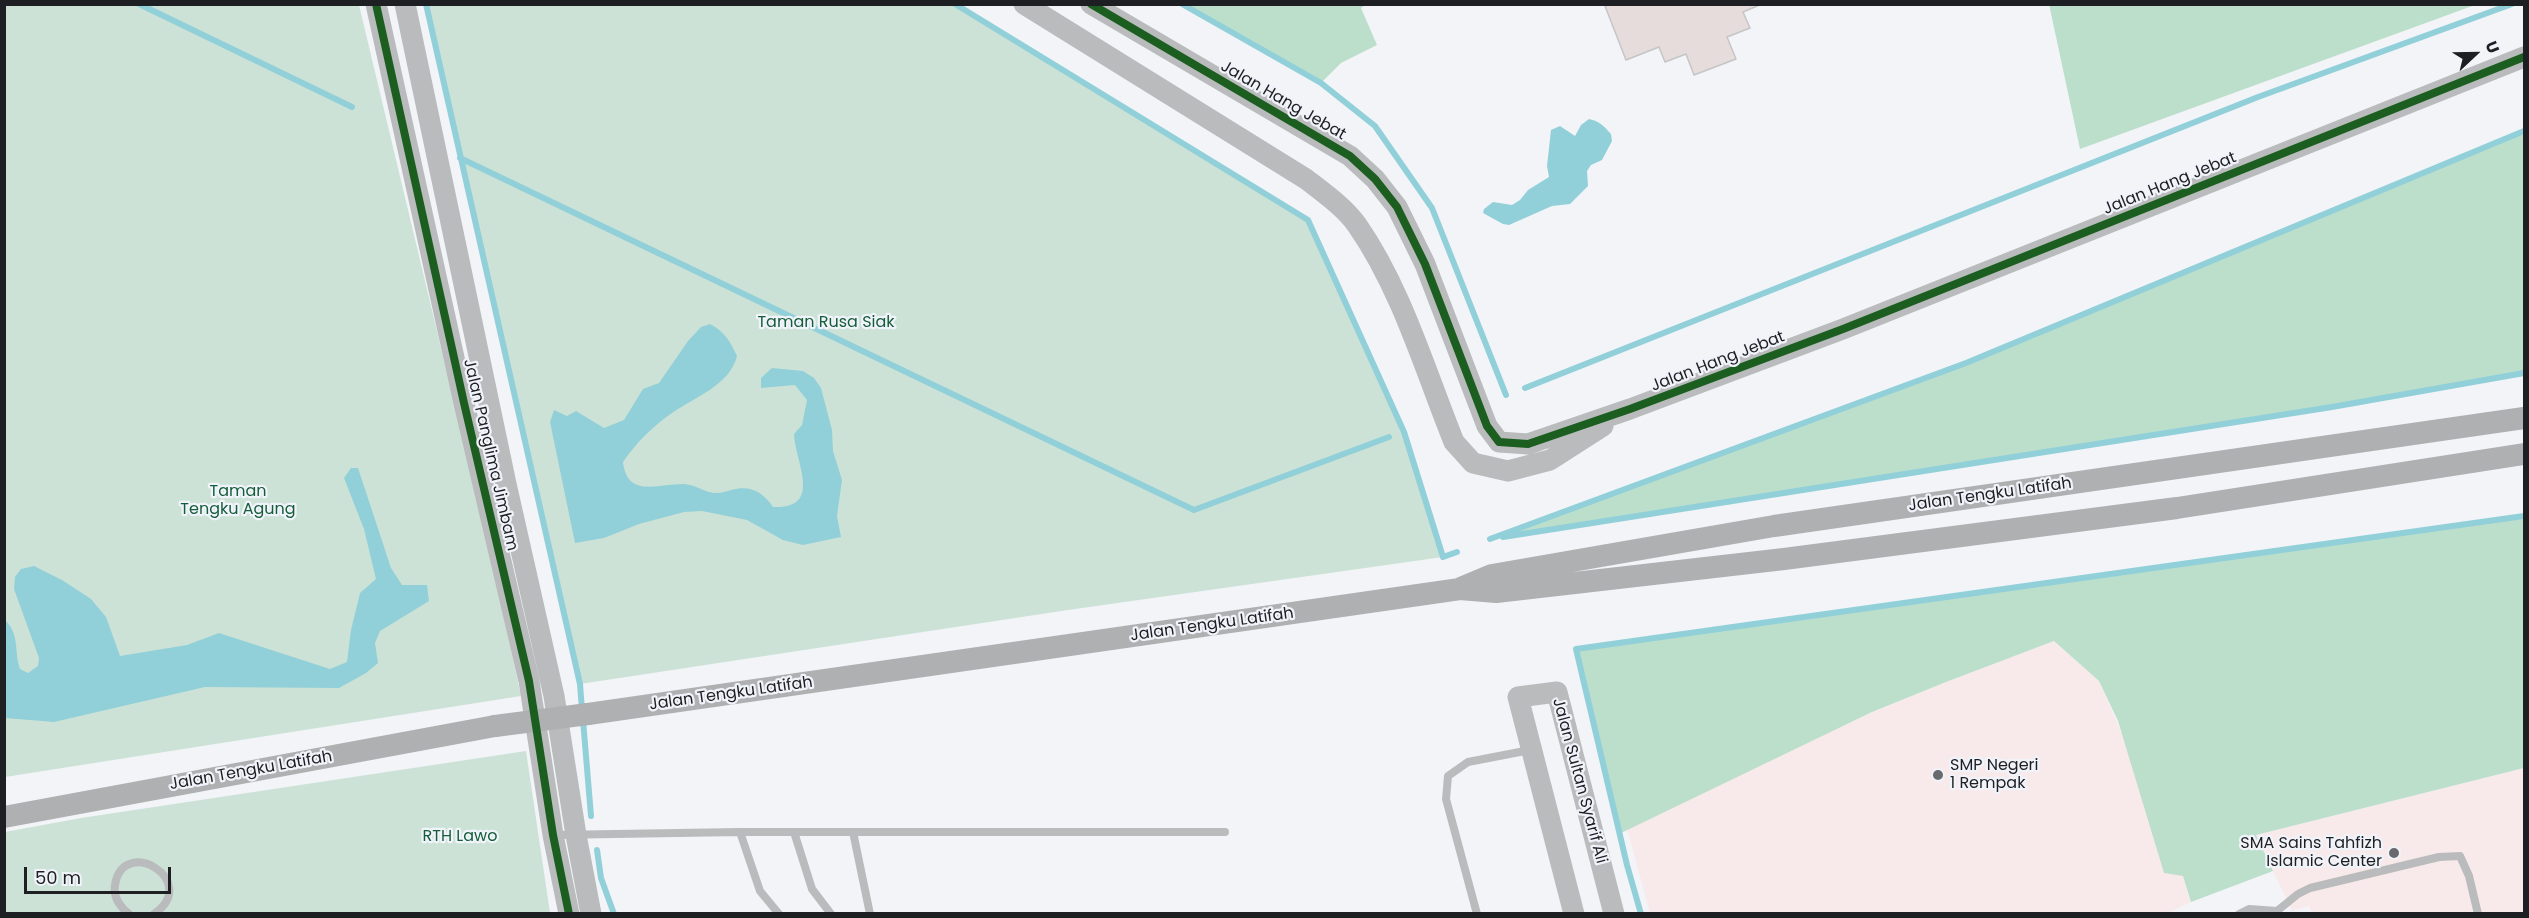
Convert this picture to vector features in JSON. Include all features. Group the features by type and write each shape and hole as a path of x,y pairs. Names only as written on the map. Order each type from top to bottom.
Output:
{"main road":[{"name":"Jalan Tengku Latifah","path":"1460,589 1492,575 1774,526 2524,418"},
{"name":"Jalan Tengku Latifah","path":"4,817 495,726 1460,589 1496,592 1784,559 2177,508 2524,454"}],"street":[{"name":"Jalan Panglima Jimbam","path":"376,4 419,204 529,681 553,835 569,914"},
{"name":"Jalan Panglima Jimbam","path":"405,4 506,484 554,696 591,914"},
{"name":"Jalan Hang Jebat","path":"1024,4 1306,179 1332,199 1356,224 1389,280 1454,442 1473,463 1508,471 1550,460 1630,409"},
{"name":"Jalan Hang Jebat","path":"1091,4 1350,156 1375,180 1397,207 1425,264 1487,426 1499,442 1528,444 1630,409 1843,329 2524,57"},
{"name":"Jalan Sultan Syarif Ali","path":"1574,914 1517,699 1557,692 1614,914"}],"lane":[{"path":"1478,914 1446,799 1449,776 1468,762 1531,750"},
{"path":"553,835 740,832 1225,832"},
{"path":"740,832 760,891 779,914"},
{"path":"794,832 812,889 831,914"},
{"path":"853,832 870,914"},
{"path":"2239,914 2249,909 2278,912 2298,894 2310,888 2439,856 2460,856 2469,876 2478,914"},
{"path":"129,914 117,900 116,882 125,868 142,862 159,868 168,884 166,902 154,914"}],"shaded area":[{"name":"SMP Negeri 1 Rempak","path":"2054,641 2099,681 2183,876 2191,902 2167,914 1650,913 1627,829 1872,712"},
{"name":"SMA Sains Tahfizh Islamic Center","path":"2524,768 2524,913 2312,914 2309,906 2292,911 2256,835"}],"green space":[{"path":"2049,4 2475,4 2475,5 2080,149"},
{"name":"Taman Tengku Agung","path":"5,5 359,5 491,557 521,696 5,777"},
{"name":"Taman Rusa Siak","path":"426,5 955,5 1308,220 1404,432 1443,557 1068,610 580,684"},
{"path":"1179,5 1365,5 1361,8 1377,45 1341,63 1321,83"},
{"path":"2524,131 2524,373 2332,407 1490,539 1966,363"},
{"path":"2524,516 2524,768 2256,835 2273,871 2191,902 2183,876 2164,873 2118,721 2099,681 2054,641 1872,712 1619,834 1576,649"},
{"name":"RTH Lawo","path":"526,751 550,913 5,914 5,832 81,818"}],"water":[{"path":"1589,119 1606,129 1611,134 1612,141 1602,160 1591,165 1587,171 1588,186 1570,204 1552,206 1509,225 1483,213 1484,209 1493,202 1512,205 1520,200 1528,190 1549,177 1547,166 1551,130 1560,126 1575,136 1581,125"},
{"path":"710,324 726,337 732,346 737,356 733,366 719,383 672,413 645,435 623,462 626,473 637,485 654,487 686,484 717,493 744,488 760,493 773,507 789,506 798,500 802,492 803,482 794,434 802,425 807,400 795,385 761,388 761,378 772,368 803,371 814,378 821,388 832,430 833,451 842,480 837,516 841,537 803,545 783,540 747,520 702,511 684,512 639,524 604,538 575,543 550,422 554,410 567,416 576,411 604,428 624,420 643,389 659,383 688,341 701,327"},
{"path":"351,468 358,468 391,568 402,585 427,585 429,601 380,631 375,643 378,663 366,673 339,688 205,687 54,722 5,718 5,620 15,637 20,669 28,673 38,666 39,658 14,589 15,577 21,569 34,566 62,580 91,599 106,617 120,656 187,645 219,633 330,669 347,662 351,630 360,593 376,579 364,529 344,478"}],"building":[{"path":"1610,4 1762,4 1743,12 1750,28 1727,37 1736,59 1694,75 1686,54 1665,62 1659,47 1626,60 1605,6"}],"waterway":[{"path":"139,4 352,107"},
{"path":"426,4 580,684 582,710"},
{"path":"955,4 1308,220 1404,432 1443,557 1457,552"},
{"path":"1182,4 1321,83 1375,126 1432,208 1506,395"},
{"path":"1525,388 2258,97 2512,4"},
{"path":"1490,539 1966,363 2524,131"},
{"path":"460,158 1194,510 1389,437"},
{"path":"1503,537 2332,407 2524,373"},
{"path":"1641,914 1627,865 1576,649 2524,516"},
{"path":"583,720 591,816"},
{"path":"597,850 601,878 614,914"}],"cycle path":[{"path":"376,4 464,403 529,681 553,835 569,914"},
{"path":"1091,4 1350,156 1375,179 1397,207 1425,264 1487,426 1499,442 1528,444 1630,409 1843,329 2524,57"}],"place":[{"name":"SMP Negeri 1 Rempak","path":"1938,775"},
{"name":"SMA Sains Tahfizh Islamic Center","path":"2394,853"}]}
